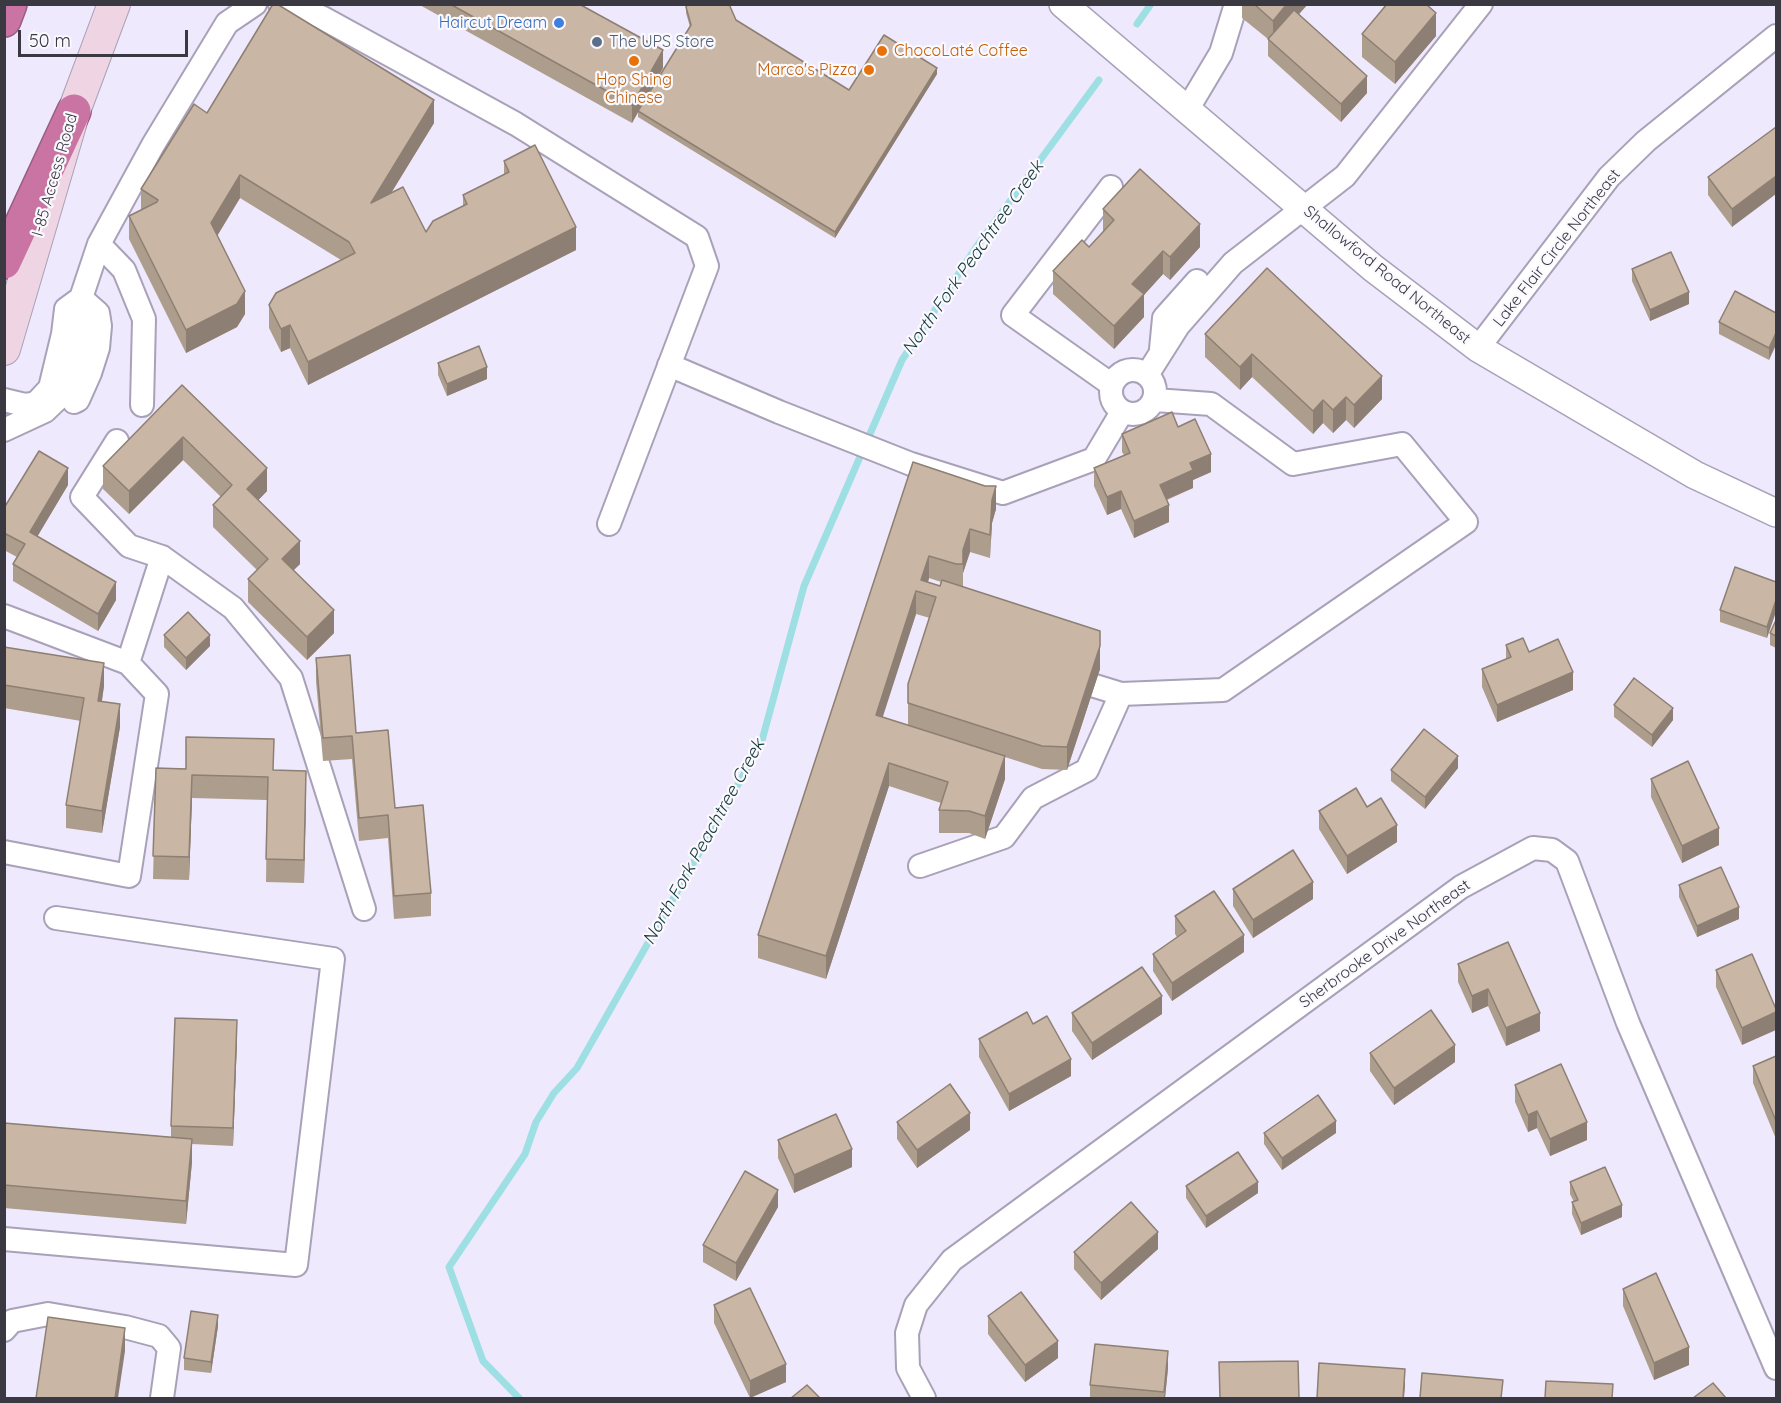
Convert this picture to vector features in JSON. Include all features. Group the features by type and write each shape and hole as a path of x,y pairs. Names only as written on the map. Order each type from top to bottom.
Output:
{"highway":[{"path":"4,20 10,4"},
{"path":"4,262 74,111"}],"main road":[{"name":"I-85 Access Road","path":"4,349 74,111 114,4"}],"street":[{"path":"4,430 45,411 71,386 82,323 81,298 99,244 153,145 227,23 255,4"},
{"path":"280,4 298,7 321,17 506,118 697,237 707,266 609,524"},
{"name":"Shallowford Road Northeast","path":"1063,4 1373,268 1478,348 1695,475 1776,513"},
{"path":"1187,110 1221,53 1236,4"},
{"path":"1147,375 1178,326 1233,264 1345,176 1481,4"},
{"name":"Lake Flair Circle Northeast","path":"1478,348 1609,177 1646,141 1776,36"},
{"path":"1111,187 1013,315 1112,385"},
{"path":"99,244 124,270 144,319 142,405"},
{"path":"4,400 25,405 36,404 79,347"},
{"path":"669,365 779,412 911,464 1003,493 1094,459 1122,412"},
{"path":"1134,370 1147,375 1155,387 1155,400 1144,412 1129,414 1122,412 1112,400 1112,385 1121,374 1128,371 1134,370"},
{"path":"1095,686 1121,694 1223,690 1466,522 1402,444 1293,464 1211,404 1155,400"},
{"path":"117,441 82,497 129,546 162,557 233,608 291,678 364,909"},
{"path":"128,663 162,557"},
{"path":"4,616 128,663 157,694 129,876 4,852"},
{"path":"920,866 1004,837 1033,798 1087,770 1121,694"},
{"name":"Sherbrooke Drive Northeast","path":"924,1398 908,1368 907,1333 916,1305 952,1260 1461,887 1533,848 1552,850 1567,861 1628,1023 1776,1368"},
{"path":"4,1239 296,1265 333,959 56,918"},
{"path":"4,1330 12,1321 48,1314 125,1327 159,1336 169,1348 162,1398"}],"building":[{"path":"273,4 277,4 434,100 371,203 403,187 426,232 433,221 467,204 463,195 509,172 504,161 535,145 576,227 308,362 290,325 281,329 269,305 276,293 355,253 349,242 240,175 211,223 245,291 237,304 186,330 129,216 157,202 158,200 141,189 194,104 207,113"},
{"path":"450,4 579,4 663,50 632,105"},
{"path":"688,4 729,4 736,20 849,90 884,35 937,68 835,232 638,111 691,25 686,7"},
{"path":"1254,4 1287,4 1273,21"},
{"path":"1387,4 1426,4 1436,13 1395,62 1362,34"},
{"path":"1294,10 1367,76 1341,104 1268,39"},
{"path":"1776,127 1776,176 1732,209 1708,177"},
{"path":"1140,169 1200,224 1170,257 1163,251 1132,284 1144,294 1114,326 1053,271 1082,240 1089,247 1114,220 1103,209"},
{"path":"1671,252 1689,292 1650,310 1632,269"},
{"path":"1267,268 1382,376 1354,405 1346,397 1333,410 1323,400 1313,411 1252,354 1240,367 1205,334"},
{"path":"1735,291 1776,313 1776,333 1769,348 1719,322"},
{"path":"479,346 487,367 447,384 438,363"},
{"path":"182,385 267,468 247,489 300,541 282,559 334,610 307,637 248,579 268,559 213,505 232,485 183,437 129,491 103,466"},
{"path":"1172,412 1178,427 1195,419 1211,454 1190,463 1193,470 1160,485 1169,505 1134,521 1121,491 1107,497 1094,468 1130,453 1122,434"},
{"path":"39,451 68,468 30,532 116,582 98,614 13,564 25,544 4,533 4,508"},
{"path":"913,462 985,486 996,486 992,500 990,535 970,529 963,550 963,564 929,556 921,580 940,586 942,580 1100,631 1100,646 1067,747 1042,746 908,703 908,684 936,597 916,591 876,715 1005,756 985,816 969,811 939,810 948,782 889,763 826,956 758,935"},
{"path":"1735,567 1776,582 1776,600 1767,627 1720,610"},
{"path":"188,612 210,635 186,658 164,635"},
{"path":"1776,620 1776,636 1770,633"},
{"path":"1523,638 1529,652 1558,639 1573,672 1497,705 1482,669 1511,657 1506,645"},
{"path":"4,647 104,663 98,701 120,704 102,811 66,805 84,698 4,685"},
{"path":"350,655 356,733 388,730 395,808 423,805 431,893 394,896 388,815 359,818 352,736 323,738 316,658"},
{"path":"1634,678 1673,708 1652,735 1614,705"},
{"path":"1424,729 1458,756 1425,797 1391,770"},
{"path":"186,737 274,739 273,770 306,771 304,860 266,859 268,777 192,775 189,857 153,856 156,768 186,769"},
{"path":"1688,761 1719,828 1682,846 1651,779"},
{"path":"1356,788 1367,807 1381,798 1397,825 1347,856 1319,811"},
{"path":"1293,850 1313,882 1253,920 1233,889"},
{"path":"1721,867 1739,907 1697,926 1679,885"},
{"path":"1214,891 1244,935 1172,983 1153,954 1186,931 1175,916"},
{"path":"1508,942 1540,1013 1506,1028 1488,989 1472,996 1458,964"},
{"path":"1752,954 1776,1012 1742,1028 1716,970"},
{"path":"1142,967 1162,996 1092,1043 1072,1013"},
{"path":"1431,1010 1455,1045 1394,1088 1370,1053"},
{"path":"1027,1012 1033,1024 1047,1016 1071,1059 1009,1094 979,1039"},
{"path":"175,1018 237,1020 233,1128 171,1126"},
{"path":"1776,1056 1776,1121 1753,1066"},
{"path":"1561,1064 1587,1122 1550,1139 1537,1111 1528,1115 1515,1085"},
{"path":"950,1084 970,1113 917,1150 897,1122"},
{"path":"1318,1095 1336,1121 1282,1158 1264,1133"},
{"path":"836,1114 852,1149 794,1175 778,1140"},
{"path":"4,1123 192,1139 186,1201 4,1185"},
{"path":"1238,1152 1258,1182 1206,1216 1186,1186"},
{"path":"1605,1167 1622,1205 1581,1223 1572,1202 1578,1200 1570,1182"},
{"path":"745,1171 778,1190 736,1263 703,1245"},
{"path":"1131,1202 1158,1232 1101,1283 1074,1252"},
{"path":"1656,1273 1689,1347 1654,1363 1623,1289"},
{"path":"750,1288 786,1364 750,1381 714,1305"},
{"path":"1021,1292 1058,1341 1025,1365 988,1316"},
{"path":"191,1311 218,1315 211,1362 184,1358"},
{"path":"48,1317 125,1328 115,1398 36,1398"},
{"path":"1095,1344 1168,1351 1164,1392 1090,1385"},
{"path":"1298,1361 1299,1398 1220,1398 1219,1362"},
{"path":"1319,1363 1405,1369 1403,1398 1317,1398"},
{"path":"1422,1373 1503,1380 1501,1398 1420,1398"},
{"path":"1546,1381 1613,1384 1612,1398 1545,1398"},
{"path":"1713,1383 1726,1398 1693,1398"},
{"path":"807,1385 820,1398 791,1398"}],"waterway":[{"name":"North Fork Peachtree Creek","path":"1137,24 1151,4"},
{"name":"North Fork Peachtree Creek","path":"519,1398 483,1361 449,1267 525,1154 536,1122 554,1093 577,1068 761,744 804,586 902,360 977,246 1099,80"}],"place":[{"name":"Haircut Dream","path":"559,23"},
{"name":"The UPS Store","path":"597,42"},
{"name":"ChocoLaté Coffee","path":"882,51"},
{"name":"Hop Shing Chinese","path":"634,61"},
{"name":"Marco's Pizza","path":"869,70"}]}
